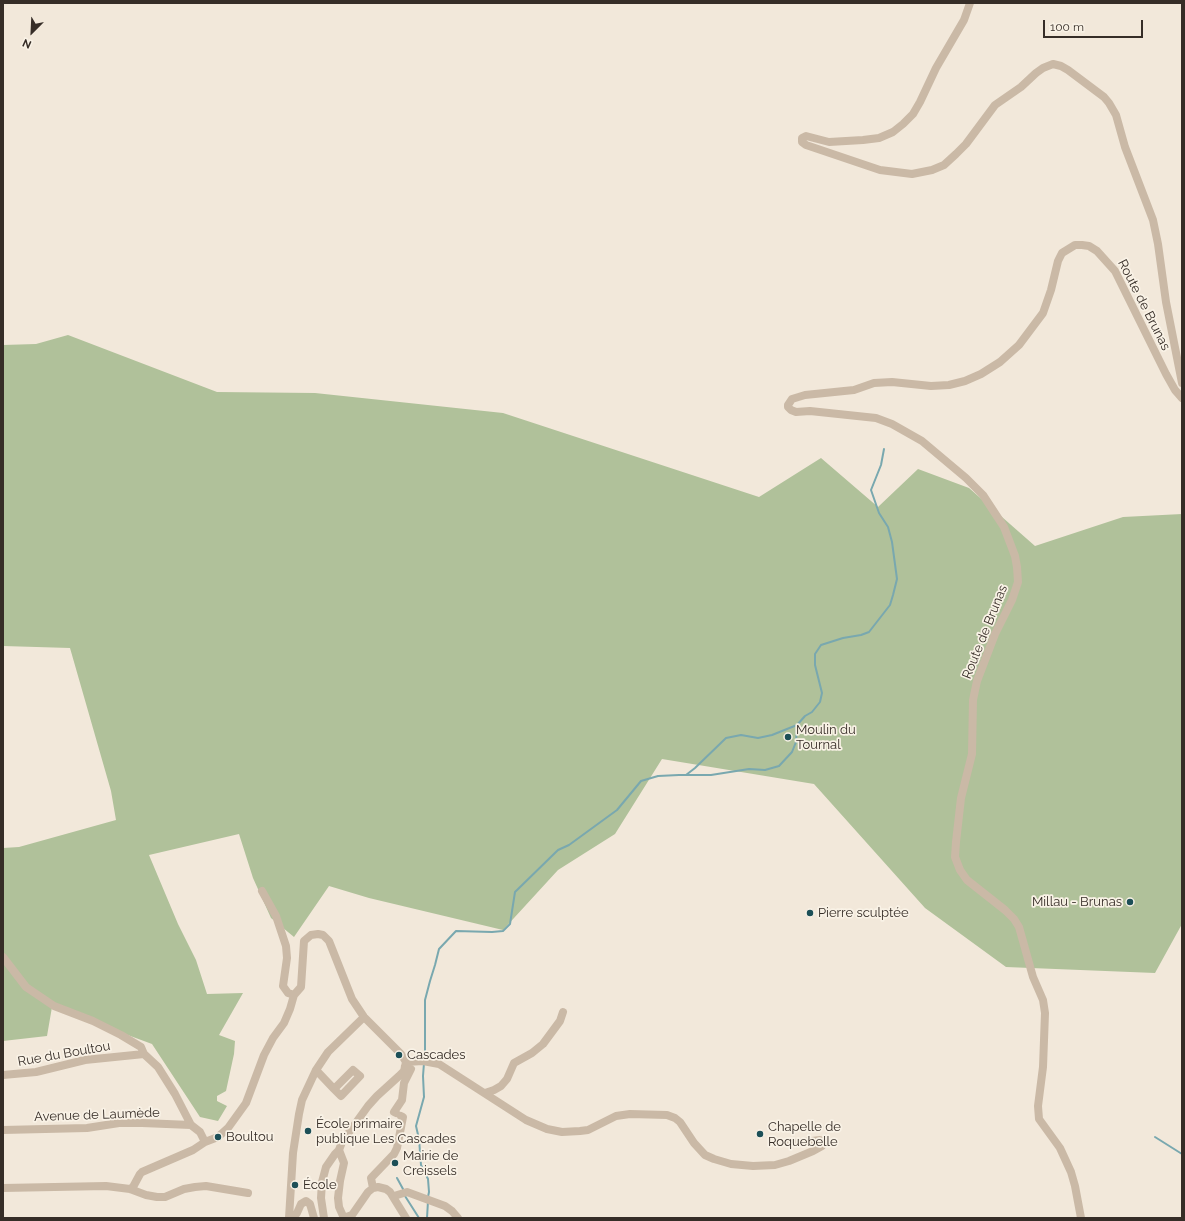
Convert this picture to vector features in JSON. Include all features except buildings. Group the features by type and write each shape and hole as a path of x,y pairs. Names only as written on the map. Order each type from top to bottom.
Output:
{"street":[{"name":"Route de Brunas","path":"970,3 964,20 936,68 920,102 913,114 903,124 892,132 874,138 829,142 806,136 802,138 802,142 806,145 880,170 912,174 932,170 944,164 956,154 966,144 995,105 1021,87 1036,73 1053,64 1068,70 1104,97 1116,115 1125,147 1153,220 1166,302 1173,330 1180,381 1182,383"},
{"name":"Route de Brunas","path":"1081,1218 1076,1186 1071,1172 1060,1148 1039,1119 1038,1106 1043,1067 1046,1013 1043,1000 1033,977 1019,927 1005,910 967,880 960,870 955,857 960,798 972,754 973,700 976,682 995,634 1012,600 1018,582 1015,556 1004,527 983,495 966,478 922,441 892,424 876,418 810,411 796,412 788,408 788,404 792,399 805,395 854,390 874,383 892,382 931,386 949,385 965,381 981,374 1010,355 1019,345 1043,313 1052,290 1058,261 1062,253 1075,245 1082,244 1098,251 1115,271 1166,374 1175,390 1182,398"},
{"path":"262,891 276,916 286,946 287,958 283,986 288,993 294,995"},
{"path":"130,1189 133,1187 142,1172 193,1150 205,1142 218,1137 228,1128 246,1103 264,1055 288,1016 294,995 300,989 302,984 304,941 311,936 318,934 322,935 329,941 352,999 363,1018 398,1051 411,1069 404,1083 402,1100 394,1112 403,1117 397,1148 394,1154 371,1178 373,1188"},
{"path":"3,957 26,987 54,1006 93,1021 141,1047 144,1054 158,1067 175,1094 191,1125 200,1132 205,1142"},
{"path":"485,1093 501,1086 507,1079 514,1063 532,1053 543,1044 560,1022 563,1012"},
{"path":"288,1218 293,1153 302,1100 316,1070 328,1052 363,1018"},
{"name":"Rue du Boultou","path":"3,1075 36,1072 85,1060 144,1054"},
{"path":"406,1064 425,1061 439,1064 526,1120 537,1126 562,1132 588,1130 616,1116 630,1114 667,1115 680,1122 694,1143 705,1155 731,1164 753,1166 775,1165 789,1162 822,1146 824,1142 820,1140 796,1143 790,1142"},
{"path":"324,1218 321,1198 322,1182 326,1167 368,1106 400,1076 406,1064"},
{"path":"316,1070 334,1089"},
{"name":"Avenue de Laumède","path":"3,1130 87,1128 126,1123 191,1125"},
{"path":"339,1150 344,1163 338,1198 339,1207 343,1216 346,1217 352,1215 363,1198 373,1188 378,1187 386,1189 394,1196 406,1218"},
{"path":"3,1188 106,1186 130,1189 146,1196 165,1197 184,1189 206,1186 248,1193"},
{"path":"394,1196 401,1192 407,1192 445,1206 458,1218"},
{"path":"293,1218 301,1204 306,1201 310,1204 314,1218"}],"green space":[{"path":"68,335 217,392 315,393 503,413 759,497 821,458 878,507 918,469 969,488 1035,546 1123,517 1182,514 1182,924 1155,973 1006,967 925,908 814,784 662,759 615,834 558,870 503,930 369,898 329,886 294,937 271,918 253,878 239,834 149,855 178,924 196,960 207,994 243,993 219,1035 235,1041 234,1054 226,1091 217,1096 217,1101 227,1106 218,1121 200,1117 152,1044 52,1007 47,1036 3,1041 3,848 19,847 116,820 111,791 70,648 3,646 3,345 36,344"}],"waterway":[{"path":"425,1058 425,1000 439,949 456,931 503,931 510,924 515,892 558,850 569,845 617,810 641,781 658,776 711,775 749,769 765,770 779,766 792,752 796,742 797,725 805,716 812,712 820,702 822,693 815,665 815,654 821,645 869,632 890,605 897,579 892,542 888,527 879,513 871,490 881,465 884,449"},
{"path":"686,775 726,738 741,735 758,738 772,735 797,725"},
{"path":"424,1063 424,1097 416,1126 419,1139 421,1165 428,1179 428,1197"},
{"path":"1155,1137 1182,1154"},
{"path":"397,1178 403,1189"},
{"path":"405,1196 419,1218"},
{"path":"427,1218 428,1201"}],"place":[{"name":"Moulin du Tournal","path":"788,737"},
{"name":"Millau - Brunas","path":"1130,902"},
{"name":"Pierre sculptée","path":"810,913"},
{"name":"Cascades","path":"399,1055"},
{"name":"École primaire publique Les Cascades","path":"308,1131"},
{"name":"Chapelle de Roquebelle","path":"760,1134"},
{"name":"Boultou","path":"218,1137"},
{"name":"Mairie de Creissels","path":"395,1163"},
{"name":"École","path":"295,1185"}]}
